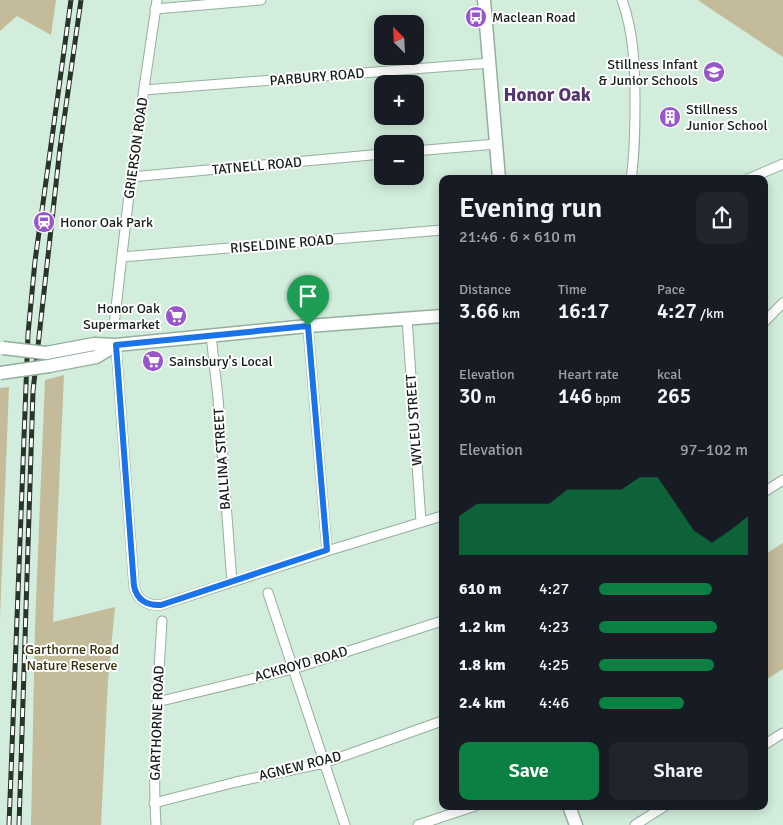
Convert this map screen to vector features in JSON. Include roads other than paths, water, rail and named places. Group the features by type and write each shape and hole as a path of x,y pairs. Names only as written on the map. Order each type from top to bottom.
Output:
{"main road":[{"path":"484,0 499,175"},
{"path":"0,373 94,344 116,345 308,326 439,316"},
{"path":"2,348 47,360"},
{"path":"570,810 576,825"}],"street":[{"path":"156,5 261,0"},
{"path":"622,0 628,22 634,64 635,142 631,175"},
{"name":"GRIERSON ROAD","path":"114,325 131,177 156,5"},
{"name":"PARBURY ROAD","path":"144,90 490,63"},
{"path":"424,150 496,144"},
{"name":"TATNELL ROAD","path":"131,177 374,155"},
{"path":"757,175 783,164"},
{"name":"RISELDINE ROAD","path":"122,257 439,230"},
{"path":"768,318 783,303"},
{"name":"WYLEU STREET","path":"407,318 421,522"},
{"path":"308,326 327,550"},
{"name":"BALLINA STREET","path":"211,336 218,398 232,582"},
{"path":"116,345 134,586 142,601 153,605 161,605 327,550 439,517"},
{"path":"768,489 783,480"},
{"path":"268,593 345,825"},
{"name":"GARTHORNE ROAD","path":"156,825 154,803 162,621"},
{"name":"ACKROYD ROAD","path":"157,702 293,669 439,621"},
{"name":"AGNEW ROAD","path":"154,803 236,782 324,763 439,721"},
{"path":"768,742 783,733"},
{"path":"418,825 463,810"},
{"path":"635,825 659,810"}],"railway":[{"path":"9,825 28,334 35,261 71,0"},
{"path":"19,825 33,391 60,148 81,0"}],"place":[{"name":"Maclean Road","path":"476,17"},
{"name":"Stillness Infant & Junior Schools","path":"714,72"},
{"name":"Stillness Junior School","path":"670,117"},
{"name":"Honor Oak Park","path":"44,222"},
{"name":"Honor Oak Supermarket","path":"176,316"},
{"name":"Sainsbury's Local","path":"153,361"}],"district":[{"name":"Honor Oak","path":"547,95"}],"park label":[{"name":"Garthorne Road Nature Reserve","path":"72,658"}]}
